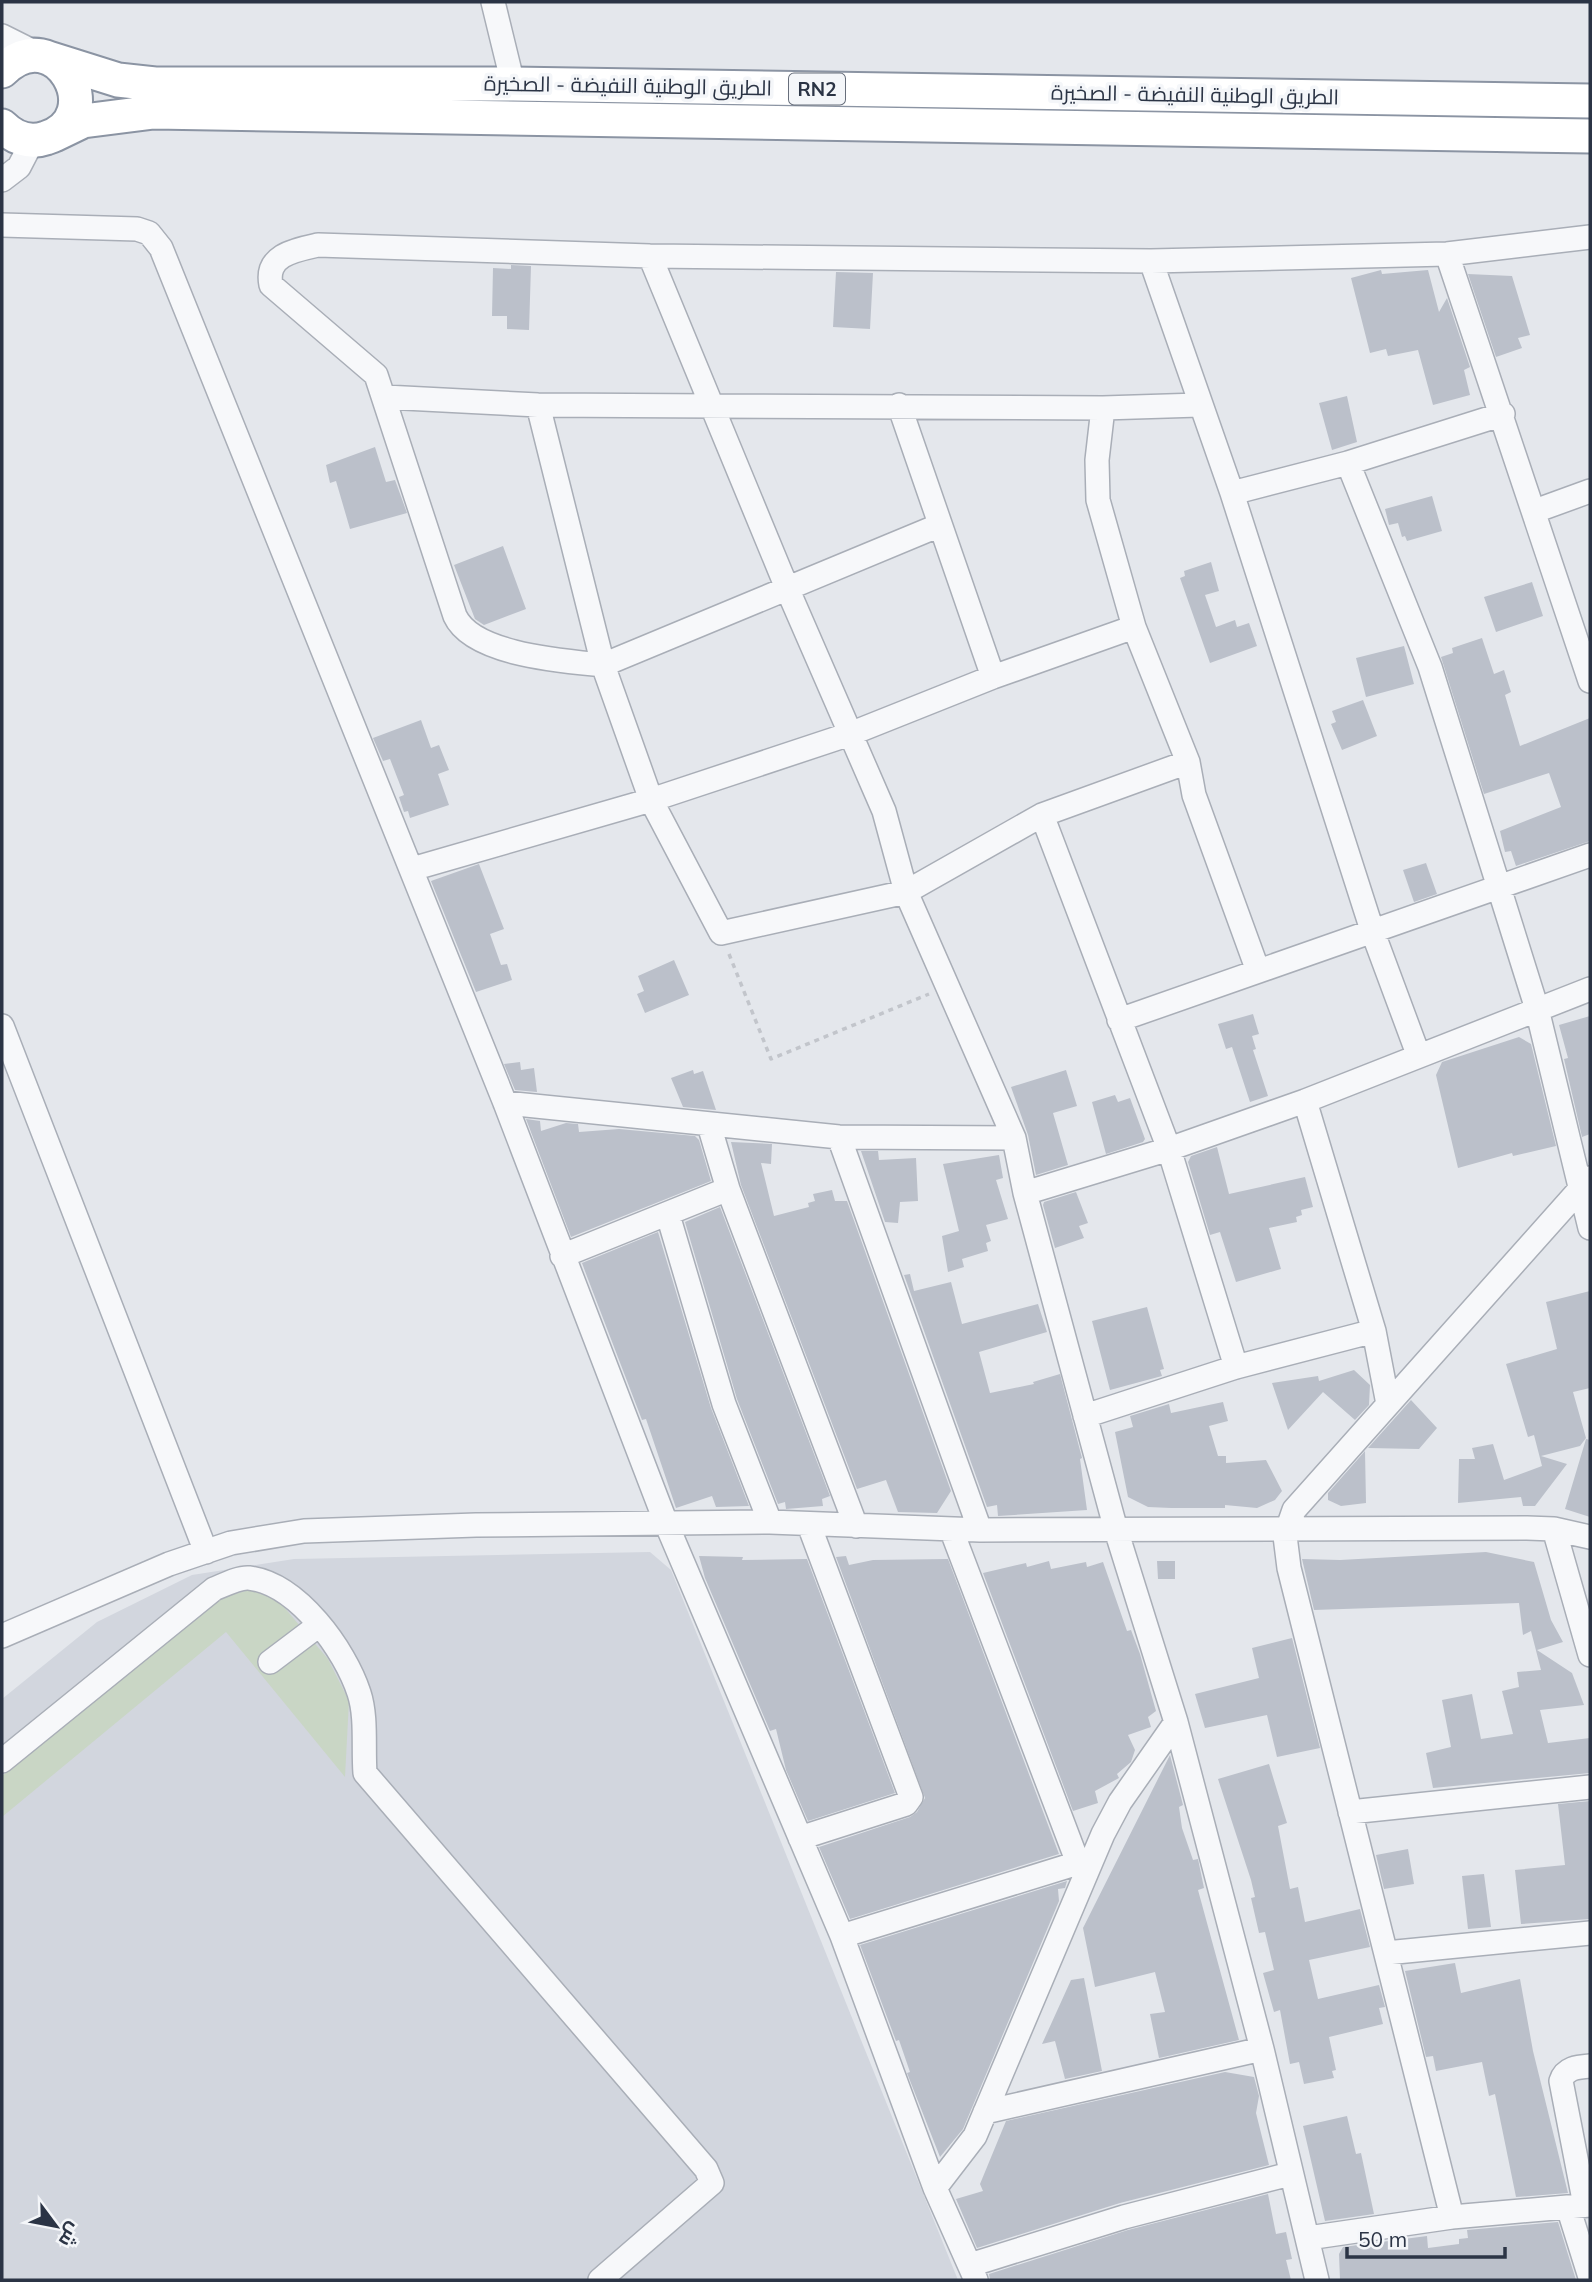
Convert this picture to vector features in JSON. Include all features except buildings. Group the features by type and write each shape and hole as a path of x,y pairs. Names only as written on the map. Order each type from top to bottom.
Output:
{"highway":[{"name":"الطريق الوطنية النفيضة - الصخيرة","path":"17,58 118,80 155,83 513,84 1590,101"},
{"path":"17,58 69,75 75,88 72,115 20,133"},
{"name":"الطريق الوطنية النفيضة - الصخيرة","path":"20,133 115,115 154,112 1590,136"}],"street":[{"path":"493,2 513,84"},
{"path":"2,180 19,167 20,133"},
{"path":"2,225 136,229 149,233 161,248 505,1103 666,1524 842,1936 935,2188 973,2273 1124,2217 1290,2174"},
{"path":"940,525 603,664 558,660 485,643 459,624 448,599 376,375 271,285 269,277 275,261 295,250 318,246 650,257 1152,261 1447,254 1590,237"},
{"path":"1447,254 1503,414 1590,681"},
{"path":"650,257 787,588 884,811 905,892 949,986 1014,1138 1025,1193 1116,1530 1176,1722 1262,2049 1317,2280"},
{"path":"1152,261 1199,405 1232,493 1372,930 1418,1054"},
{"path":"384,397 538,405 1103,408 1199,405"},
{"path":"538,405 603,664 651,800 720,933 905,892 1042,815 1188,762"},
{"path":"899,405 993,677"},
{"path":"1103,408 1097,460 1098,500 1134,627 1188,762 1194,795 1258,971"},
{"path":"1232,493 1348,463 1503,414"},
{"path":"1348,463 1430,667 1500,887 1537,1009 1585,1185 1590,1228"},
{"path":"1535,511 1590,491"},
{"path":"412,869 651,800 850,734 993,677 1134,627"},
{"path":"1042,815 1169,1149 1236,1367"},
{"path":"1119,1020 1590,855"},
{"path":"1025,1193 1169,1149 1306,1101 1418,1054 1590,989"},
{"path":"2,1026 206,1552"},
{"path":"1306,1101 1374,1331 1388,1405"},
{"path":"505,1103 839,1137 1014,1138"},
{"path":"709,1125 728,1189 856,1526"},
{"path":"839,1137 980,1530"},
{"path":"1452,2217 1289,1568 1286,1528 1294,1510 1585,1185"},
{"path":"562,1256 728,1189"},
{"path":"668,1215 724,1405 770,1522"},
{"path":"1085,1416 1236,1367 1374,1331"},
{"path":"2,1636 169,1564 255,1536 304,1531 476,1525 770,1522 980,1530 1554,1529 1590,1537"},
{"path":"800,1838 906,1804 911,1797 809,1525"},
{"path":"951,1529 1083,1863"},
{"path":"1554,1529 1590,1655"},
{"path":"2,1761 214,1589 247,1577 281,1588 319,1625 346,1658 360,1696 365,1773 706,2169 712,2183 600,2280"},
{"path":"270,1662 319,1625"},
{"path":"935,2188 965,2152 985,2112 1083,1863 1120,1802 1176,1722"},
{"path":"1350,1812 1590,1787"},
{"path":"842,1936 1083,1863"},
{"path":"1386,1953 1590,1933"},
{"path":"985,2112 1262,2049"},
{"path":"1590,2066 1571,2069 1563,2074 1561,2081 1590,2277"},
{"path":"1308,2238 1452,2217 1581,2206"}],"path":[{"path":"720,933 771,1059 949,986"}],"shaded area":[{"path":"650,1552 671,1570 958,2280 2,2280 2,1699 97,1622 192,1575 294,1559"}],"green space":[{"path":"250,1590 278,1600 328,1659 349,1701 345,1777 226,1632 2,1817 2,1776 222,1597"}]}
